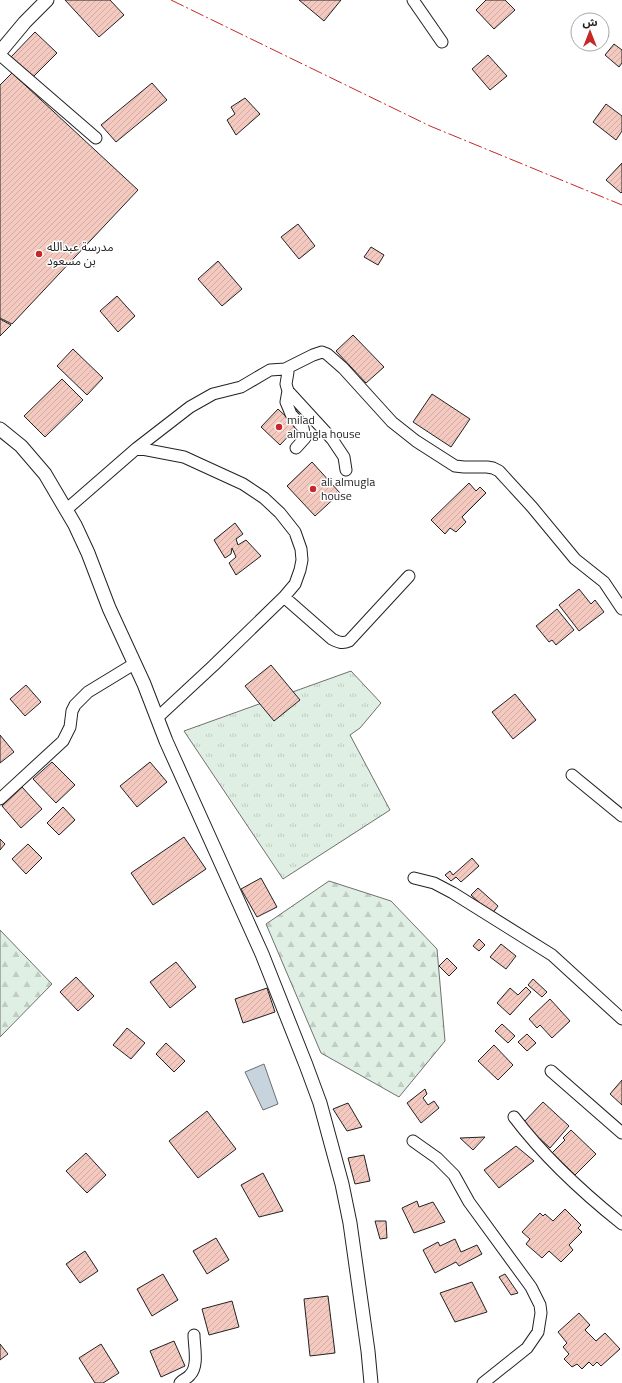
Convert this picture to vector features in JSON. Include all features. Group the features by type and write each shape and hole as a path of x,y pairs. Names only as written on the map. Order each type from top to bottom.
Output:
{"street":[{"path":"48,0 25,22 0,53 96,138"},
{"path":"413,0 442,42"},
{"path":"67,509 136,448 190,407 213,394 241,387 270,370 285,368 322,352 327,354 343,368 392,422 416,441 459,467 487,467 499,471 532,507 575,559 604,582 622,609"},
{"path":"285,368 288,372 286,384 288,391 286,402 291,414 302,428 305,438 296,448"},
{"path":"288,391 332,439 344,457 346,470"},
{"path":"0,429 21,446 45,474 67,509 88,553 109,608 264,961 306,1065 320,1103 342,1184 350,1223 371,1383"},
{"path":"136,448 184,457 243,484 264,498 280,513 295,532 301,549 302,560 295,584 284,597 157,718"},
{"path":"284,597 332,640 345,643 349,642 409,576"},
{"path":"0,799 63,740 70,727 72,711 81,698 88,692 134,664"},
{"path":"572,775 622,816"},
{"path":"414,878 434,883 453,893 552,955 622,1019"},
{"path":"551,1070 622,1134"},
{"path":"514,1117 548,1158 593,1201 622,1224"},
{"path":"413,1141 437,1158 454,1175 468,1202 531,1287 540,1305 541,1313 538,1332 527,1348 483,1383"},
{"path":"180,1383 191,1375 194,1370 194,1335"}],"green space":[{"path":"351,671 381,703 360,728 350,735 390,810 283,879 184,731"},
{"path":"329,881 391,901 437,949 445,1041 399,1097 321,1053 266,924"},
{"path":"0,930 52,984 0,1037"}],"shaded area":[{"path":"264,1064 278,1104 263,1110 245,1072"}],"building":[{"path":"65,0 110,0 124,15 99,37"},
{"path":"299,0 341,0 324,21"},
{"path":"486,0 505,0 515,10 494,29 476,10"},
{"path":"35,32 57,53 32,78 11,57"},
{"path":"614,44 622,50 622,63 619,67 605,55 607,52 610,52 610,49"},
{"path":"488,55 507,76 490,90 472,69"},
{"name":"مدرسة عبدالله بن مسعود","path":"12,73 138,190 12,324 0,318 0,85"},
{"path":"152,83 167,100 116,142 101,125"},
{"path":"245,98 260,114 236,135 227,120 235,114 231,107"},
{"path":"606,104 622,116 622,131 616,140 593,122"},
{"path":"622,163 622,192 621,193 606,180"},
{"path":"298,224 315,246 299,259 281,237"},
{"path":"371,247 384,255 378,265 364,257"},
{"path":"218,261 242,289 222,306 198,279"},
{"path":"117,296 135,316 118,332 100,311"},
{"path":"0,319 11,325 0,336"},
{"path":"353,335 384,367 366,383 336,351"},
{"path":"73,349 103,378 87,395 57,366"},
{"path":"62,379 83,400 45,437 24,416"},
{"path":"432,394 470,419 451,447 413,422"},
{"name":"milad almugla house","path":"278,409 297,427 280,445 261,427"},
{"name":"ali almugla house","path":"312,462 340,493 315,516 287,486"},
{"path":"469,483 476,491 480,487 486,493 462,517 466,522 456,532 450,528 445,534 431,520"},
{"path":"235,523 243,534 236,539 238,545 246,540 261,556 236,575 229,563 236,557 232,548 231,554 225,558 214,540"},
{"path":"579,589 591,604 595,600 604,612 579,631 559,605"},
{"path":"557,609 574,630 556,645 552,640 549,642 536,626"},
{"path":"271,665 300,700 274,721 245,686"},
{"path":"26,685 41,702 25,716 10,699"},
{"path":"515,694 536,720 513,739 492,712"},
{"path":"0,735 14,752 0,763"},
{"path":"52,762 75,785 56,803 33,779"},
{"path":"150,762 167,782 137,807 120,786"},
{"path":"22,787 42,809 21,828 2,806"},
{"path":"63,807 75,820 59,835 47,823"},
{"path":"184,837 206,869 153,905 131,873"},
{"path":"0,839 5,844 0,850"},
{"path":"28,844 42,858 26,874 12,859"},
{"path":"472,858 479,866 461,882 456,877 451,881 445,875 450,871 453,875"},
{"path":"261,878 277,907 257,917 241,889"},
{"path":"478,888 498,906 492,914 471,895"},
{"path":"479,939 485,945 479,951 473,946"},
{"path":"501,944 516,956 506,969 490,957"},
{"path":"447,958 457,968 449,976 439,966"},
{"path":"176,962 196,987 170,1008 150,982"},
{"path":"76,977 94,996 78,1011 60,992"},
{"path":"533,979 547,992 542,997 528,985"},
{"path":"526,987 531,992 510,1015 497,1003 510,988 518,995"},
{"path":"267,988 275,1012 243,1023 235,999"},
{"path":"550,999 570,1021 552,1038 540,1025 537,1028 529,1019"},
{"path":"502,1024 515,1036 508,1043 495,1031"},
{"path":"127,1028 145,1043 131,1059 113,1045"},
{"path":"527,1034 536,1043 527,1051 518,1042"},
{"path":"166,1043 185,1061 174,1072 156,1054"},
{"path":"494,1045 513,1065 498,1080 478,1061"},
{"path":"622,1080 622,1105 610,1094"},
{"path":"425,1089 427,1094 423,1098 428,1105 434,1101 439,1108 421,1123 407,1103"},
{"path":"543,1102 569,1126 550,1148 523,1123"},
{"path":"348,1103 362,1127 347,1131 333,1109"},
{"path":"207,1111 236,1149 198,1178 169,1141"},
{"path":"571,1130 596,1154 575,1175 552,1153 565,1140 563,1138"},
{"path":"485,1137 473,1150 460,1138"},
{"path":"516,1146 534,1161 499,1188 484,1170"},
{"path":"86,1153 106,1175 87,1193 66,1171"},
{"path":"364,1155 370,1181 355,1184 348,1158"},
{"path":"263,1173 283,1211 259,1217 241,1185"},
{"path":"417,1201 419,1207 433,1202 445,1222 414,1233 402,1208"},
{"path":"565,1209 581,1225 578,1228 582,1232 569,1245 573,1250 561,1262 549,1251 542,1258 526,1244 530,1239 522,1232 540,1213 543,1216 545,1214 553,1221"},
{"path":"375,1221 386,1221 387,1238 380,1239"},
{"path":"216,1238 229,1260 207,1274 193,1251"},
{"path":"455,1239 461,1252 477,1245 482,1254 459,1266 456,1262 435,1273 423,1250 438,1242 440,1246"},
{"path":"85,1251 98,1271 80,1283 66,1264"},
{"path":"163,1274 178,1300 152,1316 137,1289"},
{"path":"505,1274 518,1293 511,1295 499,1277"},
{"path":"472,1282 487,1312 455,1322 440,1293"},
{"path":"328,1296 335,1353 310,1356 304,1299"},
{"path":"232,1301 239,1327 209,1335 202,1309"},
{"path":"579,1313 590,1325 585,1330 596,1341 605,1333 620,1349 601,1366 597,1362 593,1366 589,1362 582,1369 577,1364 572,1367 564,1359 569,1354 563,1347 567,1343 558,1332"},
{"path":"174,1341 185,1366 161,1377 150,1351"},
{"path":"0,1344 8,1354 0,1360"},
{"path":"101,1344 119,1373 103,1383 95,1383 79,1358"}],"power":[{"path":"171,0 430,126 622,205"}],"place":[{"name":"مدرسة عبدالله بن مسعود","path":"39,254"},
{"name":"milad almugla house","path":"279,427"},
{"name":"ali almugla house","path":"313,489"}]}
